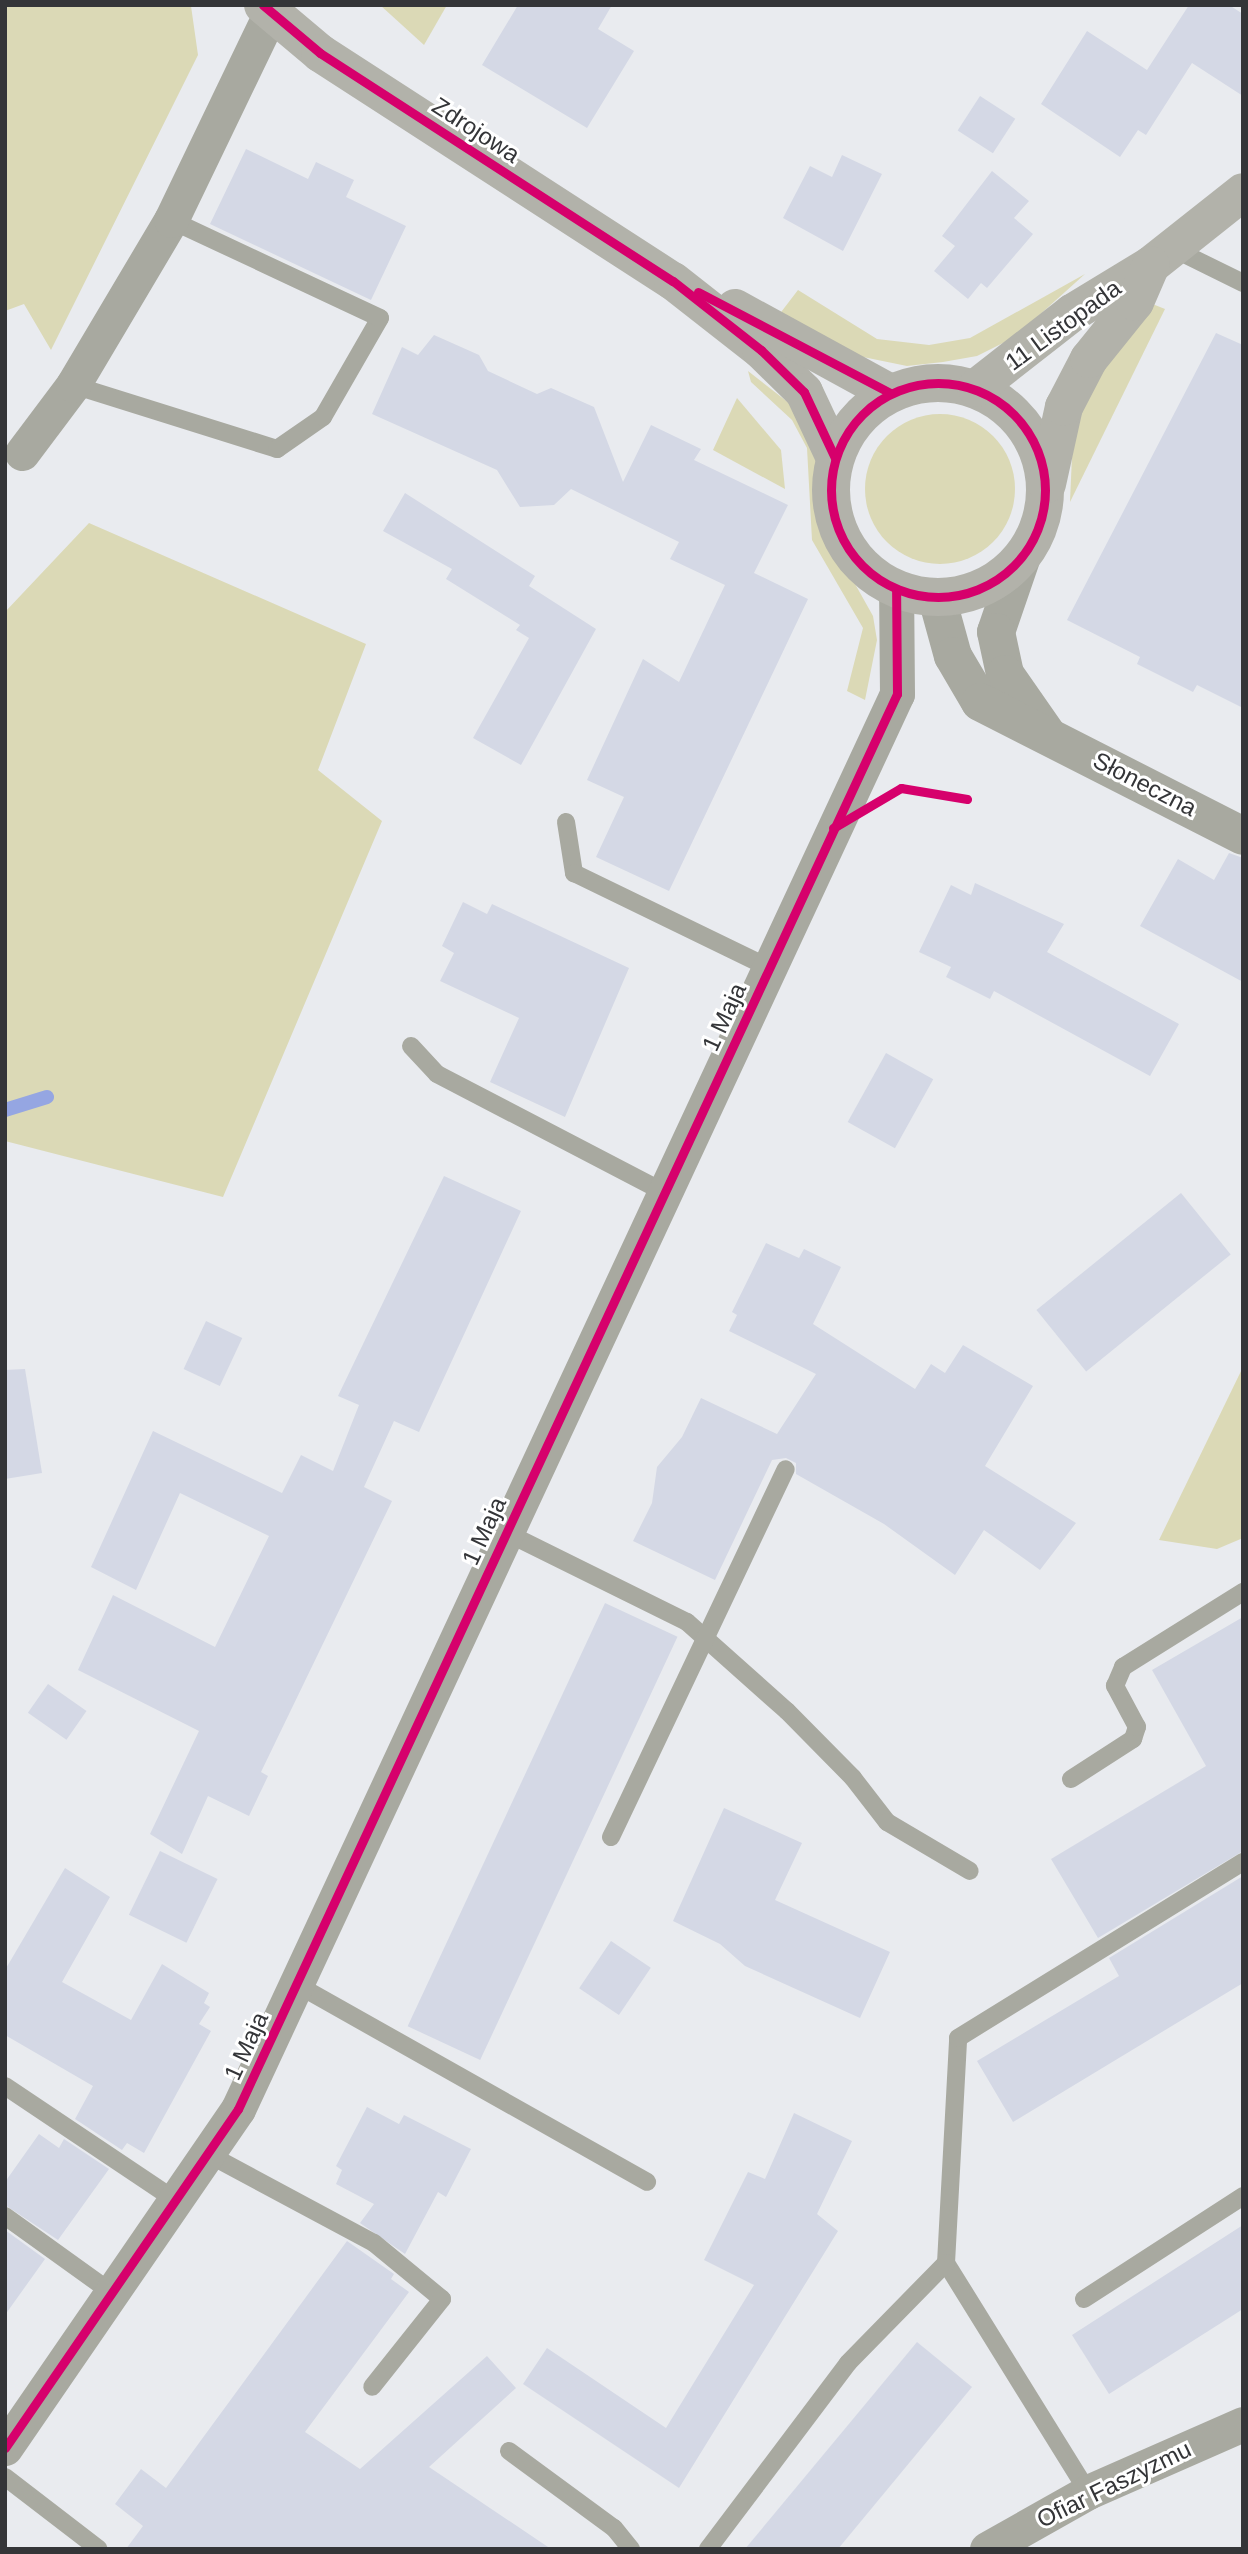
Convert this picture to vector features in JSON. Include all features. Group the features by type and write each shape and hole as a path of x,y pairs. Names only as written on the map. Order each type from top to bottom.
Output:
{"main road":[{"name":"Zdrojowa","path":"267,9 320,53 673,281 761,350 804,393 835,458"},
{"name":"11 Listopada","path":"975,388 1072,313 1161,256 1243,192"},
{"name":"11 Listopada","path":"1046,486 1064,407 1089,359 1135,302 1161,256"},
{"name":"Zdrojowa","path":"673,281 755,317 890,393"},
{"path":"947,382 975,388 1004,404 1026,426 1040,454 1046,486 1035,536 1021,559 998,580 969,593 937,598 896,589 869,573 848,549 833,510 835,458 847,431 890,393 947,382"}],"street":[{"path":"22,453 74,385 171,220 267,9"},
{"name":"Słoneczna","path":"1021,559 996,632 1005,674 1047,734"},
{"name":"1 Maja","path":"5,2448 115,2295 238,2109 897,694 896,589"},
{"name":"Słoneczna","path":"937,598 953,656 980,702 1243,836"},
{"name":"Ofiar Faszyzmu","path":"987,2549 1088,2492 1243,2424"}],"lane":[{"path":"74,385 277,449 323,417 380,318 171,220"},
{"path":"1161,256 1243,283"},
{"path":"566,822 574,873 768,967"},
{"path":"411,1046 438,1074 664,1192"},
{"path":"611,1837 703,1634 786,1469"},
{"path":"505,1532 703,1634 853,1778 887,1822 971,1871"},
{"path":"1071,1779 1133,1739 1138,1727 1115,1686 1123,1667 1243,1592"},
{"path":"1088,2492 946,2263 958,2038 1243,1862"},
{"path":"296,1984 647,2182"},
{"path":"5,2085 177,2201"},
{"path":"208,2154 374,2243 442,2299 372,2387"},
{"path":"1084,2299 1243,2196"},
{"path":"5,2216 115,2295"},
{"path":"708,2549 848,2363 946,2263"},
{"path":"509,2451 614,2528 631,2549"},
{"path":"5,2477 99,2549"}],"shaded area":[{"path":"5,5 191,6 198,55 51,350 24,304 5,311"},
{"path":"380,5 447,5 424,45"},
{"path":"1085,274 1015,337 977,356 943,362 907,366 863,357 775,320 798,290 877,339 929,345 970,338"},
{"path":"1150,303 1165,309 1070,502 1073,433 1083,400"},
{"path":"748,371 794,407 817,448 817,516 873,616 877,640 865,700 847,691 863,628 812,540 807,448 792,420 751,382"},
{"path":"737,398 781,450 785,489 713,450"},
{"path":"940,414 969,419 993,436 1010,460 1015,489 1010,518 993,542 969,559 940,564 911,559 887,542 870,518 865,489 870,460 887,436 911,419"},
{"path":"89,523 366,644 318,770 382,821 223,1197 5,1141 5,612"},
{"path":"1243,1367 1243,1538 1217,1549 1159,1540"}],"building":[{"path":"518,5 612,5 598,29 634,51 587,128 482,65"},
{"path":"1189,5 1229,5 1243,14 1243,96 1192,63 1146,135 1138,130 1120,157 1041,104 1087,31 1147,70"},
{"path":"980,96 1015,119 993,153 958,130"},
{"path":"246,149 308,179 316,162 354,180 346,197 406,226 371,300 210,224"},
{"path":"842,155 882,174 843,251 783,218 810,166 832,177"},
{"path":"992,171 1029,201 1014,218 1033,234 987,288 981,283 968,299 934,271 955,246 942,236"},
{"path":"1216,333 1243,345 1243,708 1197,685 1193,692 1137,664 1140,657 1067,620"},
{"path":"434,335 479,355 488,371 537,394 551,388 594,407 623,482 651,425 701,449 694,460 788,505 754,573 808,599 669,891 596,857 624,797 587,780 643,659 679,682 725,585 670,559 679,542 571,489 554,505 520,507 497,470 372,414 402,347 418,355"},
{"path":"405,493 535,576 529,586 596,629 521,765 473,738 529,638 516,630 520,625 446,579 452,569 383,531"},
{"path":"1229,853 1243,858 1243,982 1140,926 1178,859 1214,880"},
{"path":"975,883 1064,924 1047,952 1179,1024 1150,1076 994,991 990,999 946,977 951,967 919,952 951,885 971,895"},
{"path":"463,902 487,914 492,904 629,968 565,1117 490,1082 519,1018 440,981 454,953 442,946"},
{"path":"886,1053 933,1079 895,1148 848,1122"},
{"path":"444,1176 521,1211 419,1432 394,1421 364,1487 392,1501 261,1772 268,1776 249,1816 208,1796 182,1854 150,1834 199,1731 78,1670 113,1595 215,1647 269,1536 180,1493 136,1590 91,1567 153,1431 282,1493 301,1455 333,1471 359,1405 338,1396"},
{"path":"1181,1193 1231,1254 1086,1371 1036,1310"},
{"path":"766,1243 799,1258 804,1249 841,1267 813,1324 915,1389 931,1364 945,1373 963,1345 1033,1386 985,1466 1076,1523 1040,1570 984,1530 955,1575 884,1524 796,1474 796,1463 786,1458 772,1460 715,1580 633,1541 652,1503 657,1467 682,1437 701,1398 777,1434 816,1374 729,1331 737,1315 732,1312"},
{"path":"206,1321 242,1338 220,1386 184,1369"},
{"path":"25,1369 42,1473 5,1479 5,1370"},
{"path":"605,1603 678,1637 480,2060 408,2026"},
{"path":"1243,1617 1243,1851 1098,1938 1051,1859 1206,1766 1152,1670"},
{"path":"48,1684 87,1711 66,1740 28,1713"},
{"path":"724,1808 802,1843 775,1900 890,1952 860,2018 745,1966 720,1944 673,1921"},
{"path":"160,1851 218,1879 186,1943 129,1915"},
{"path":"65,1868 110,1897 62,1982 131,2020 162,1964 209,1993 204,2003 210,2007 199,2024 211,2031 144,2153 127,2143 122,2150 75,2119 93,2086 5,2035 5,1970"},
{"path":"1243,1876 1243,1983 1013,2122 977,2061 1119,1976 1109,1958"},
{"path":"611,1941 651,1968 619,2015 579,1988"},
{"path":"367,2107 399,2124 404,2115 471,2149 446,2197 438,2192 405,2254 360,2223 374,2204 336,2184 342,2170 336,2166"},
{"path":"794,2113 852,2141 817,2214 838,2231 679,2488 523,2384 547,2348 666,2428 754,2285 704,2260 748,2172 765,2179"},
{"path":"39,2134 59,2148 64,2139 109,2169 58,2240 5,2205 5,2182"},
{"path":"1243,2225 1243,2309 1109,2394 1072,2335"},
{"path":"5,2230 45,2259 5,2315"},
{"path":"347,2241 394,2274 391,2279 409,2292 305,2432 360,2469 487,2356 516,2388 429,2467 551,2549 126,2549 143,2526 115,2504 141,2469 166,2488"},
{"path":"917,2342 972,2387 838,2549 745,2549"}],"waterway":[{"path":"5,1110 47,1097"}],"cycle path":[{"path":"263,5 320,53 673,281 761,350 804,392 835,458"},
{"path":"698,292 890,393"},
{"path":"938,383 979,391 1014,414 1037,449 1045,490 1037,531 1014,566 979,589 938,597 897,589 862,566 839,531 831,490 839,449 862,414 897,391 938,383"},
{"path":"5,2448 238,2109 897,694 896,589"},
{"path":"833,828 901,788 967,799"}]}
